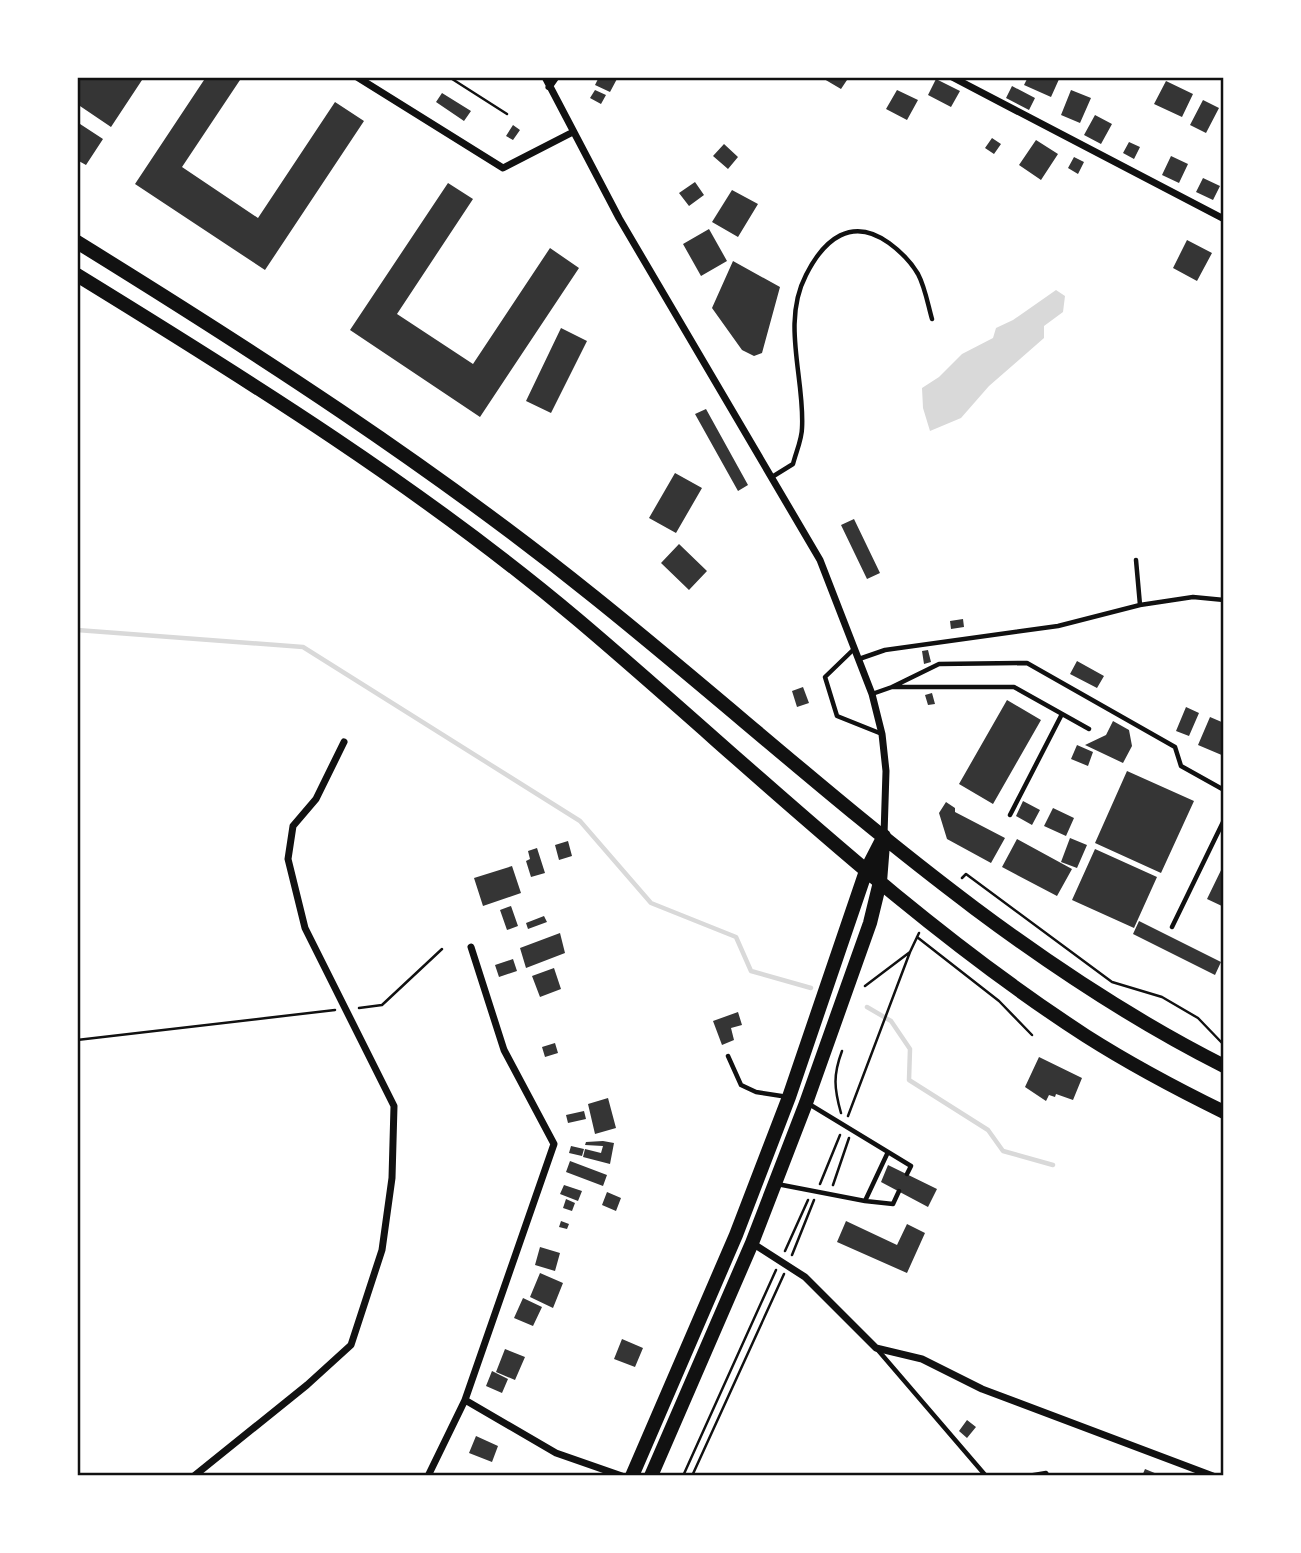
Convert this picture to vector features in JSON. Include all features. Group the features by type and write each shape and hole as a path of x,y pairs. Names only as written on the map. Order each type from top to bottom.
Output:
{"main road":[{"path":"77,243 362,425 492,517 593,596 1005,932 1115,1006 1224,1066"},
{"path":"77,275 358,456 475,539 576,618 866,871 1010,983 1087,1036 1178,1089 1224,1111"},
{"path":"632,1476 736,1235 789,1097 866,871 884,836"},
{"path":"652,1476 752,1243 806,1102 870,923 880,882 884,836"}],"street":[{"path":"357,77 503,168 573,132"},
{"path":"545,77 619,218 820,560 872,694 882,734 886,771 884,836"},
{"path":"550,87 556,77"},
{"path":"952,77 1224,219"},
{"path":"194,1476 307,1385 351,1345 382,1250 392,1178 394,1106 304,928 288,859 293,826 316,799 344,742"},
{"path":"429,1476 465,1400 554,1144 504,1050 471,947"},
{"path":"752,1243 805,1277 876,1348 922,1359 982,1389 1213,1476"},
{"path":"465,1400 556,1453 622,1476"}],"lane":[{"path":"772,477 793,464 803,429 795,356 800,291 806,275 834,239 847,231 863,230 879,236 900,251 918,274 932,320"},
{"path":"1136,560 1140,605"},
{"path":"859,659 885,650 1058,626 1140,605 1193,597 1224,600"},
{"path":"855,648 825,677 837,716 882,734"},
{"path":"872,694 939,664 1027,663 1175,747 1181,766 1224,790"},
{"path":"892,687 1013,687 1089,729"},
{"path":"1010,815 1062,714"},
{"path":"1172,927 1224,820"},
{"path":"728,1056 741,1085 756,1092 789,1097"},
{"path":"806,1102 911,1166 907,1174"},
{"path":"865,1201 888,1152"},
{"path":"776,1183 893,1204 899,1191"},
{"path":"876,1348 986,1476"},
{"path":"1028,1476 1046,1473 1048,1476"}],"path":[{"path":"449,77 507,114"},
{"path":"952,891 966,874 1112,982 1162,997 1198,1018 1224,1045"},
{"path":"683,1476 817,1192 910,952 928,921"},
{"path":"917,937 999,1001 1032,1035"},
{"path":"77,1040 382,1005 442,949"},
{"path":"861,996 865,984 910,952"},
{"path":"692,1476 784,1263 809,1197 831,1189 850,1136 835,1091 836,1068 844,1044"}],"shaded area":[{"path":"1056,290 1065,296 1063,312 1044,326 1044,338 989,386 961,418 930,431 923,408 922,388 939,377 962,354 993,338 996,328 1013,320"}],"building":[{"path":"77,77 144,77 111,127 77,104"},
{"path":"206,77 242,77 182,167 258,218 335,102 364,121 265,270 135,184"},
{"path":"599,77 618,77 610,92 595,85"},
{"path":"849,77 841,89 824,79"},
{"path":"1028,77 1060,77 1051,97 1024,85"},
{"path":"936,79 960,91 951,107 928,95"},
{"path":"1166,81 1193,94 1182,117 1154,104"},
{"path":"1012,86 1035,98 1029,110 1006,98"},
{"path":"595,90 606,95 601,104 590,98"},
{"path":"897,90 918,100 907,120 886,109"},
{"path":"1071,90 1091,98 1080,123 1061,115"},
{"path":"442,93 471,111 464,121 436,102"},
{"path":"1203,100 1219,108 1206,133 1190,125"},
{"path":"1095,115 1112,124 1101,144 1084,135"},
{"path":"77,122 103,139 86,165 77,160"},
{"path":"513,125 520,130 513,140 506,136"},
{"path":"992,138 1001,144 994,154 985,148"},
{"path":"1036,140 1058,154 1041,180 1019,165"},
{"path":"1129,142 1140,147 1134,159 1123,153"},
{"path":"724,144 738,157 728,169 713,156"},
{"path":"1171,156 1188,164 1179,183 1162,175"},
{"path":"1074,157 1084,162 1078,174 1068,168"},
{"path":"1203,178 1220,186 1213,200 1196,192"},
{"path":"695,182 704,195 689,206 679,193"},
{"path":"448,183 473,199 397,314 473,364 550,248 579,268 480,417 350,330"},
{"path":"732,190 758,204 738,237 712,222"},
{"path":"709,229 727,261 701,276 683,244"},
{"path":"1187,240 1212,253 1197,281 1173,268"},
{"path":"733,261 780,287 762,353 754,356 742,350 712,308"},
{"path":"561,328 587,341 551,413 526,401"},
{"path":"706,409 748,485 738,491 695,414"},
{"path":"675,473 702,488 676,533 649,518"},
{"path":"854,519 880,573 867,579 841,525"},
{"path":"679,544 707,571 689,590 661,563"},
{"path":"963,619 964,627 951,629 950,621"},
{"path":"928,650 931,662 924,664 922,651"},
{"path":"1077,661 1104,676 1097,688 1070,674"},
{"path":"803,687 809,703 797,707 792,691"},
{"path":"932,693 935,704 928,705 925,695"},
{"path":"1007,700 1041,720 993,804 959,784"},
{"path":"1186,707 1199,713 1189,736 1176,731"},
{"path":"1210,717 1224,723 1224,756 1198,745"},
{"path":"1113,721 1129,730 1132,746 1123,763 1085,745 1106,735"},
{"path":"1077,745 1093,752 1088,766 1071,759"},
{"path":"1127,771 1194,801 1161,873 1095,843"},
{"path":"1023,801 1040,810 1032,825 1016,816"},
{"path":"946,802 955,808 955,812 1005,838 991,863 947,839 939,813"},
{"path":"1053,808 1074,818 1066,836 1044,826"},
{"path":"1070,838 1087,845 1077,868 1061,862"},
{"path":"1017,839 1072,869 1057,896 1002,867"},
{"path":"568,841 572,856 559,860 555,845"},
{"path":"537,848 545,873 531,877 526,861 530,859 528,851"},
{"path":"1095,849 1157,877 1134,928 1072,900"},
{"path":"1224,864 1224,907 1207,899"},
{"path":"512,866 521,893 483,906 474,878"},
{"path":"511,906 518,926 507,930 500,910"},
{"path":"544,916 547,922 528,929 526,923"},
{"path":"1139,921 1221,962 1215,975 1133,934"},
{"path":"560,933 565,953 526,968 520,948"},
{"path":"513,959 517,971 499,977 495,965"},
{"path":"554,968 561,989 540,997 532,976"},
{"path":"738,1012 742,1025 731,1028 734,1040 722,1045 713,1021"},
{"path":"555,1043 558,1053 545,1057 542,1047"},
{"path":"1039,1057 1082,1078 1073,1100 1056,1094 1055,1097 1049,1095 1046,1101 1025,1087"},
{"path":"608,1098 616,1128 595,1134 588,1104"},
{"path":"584,1111 586,1119 568,1123 566,1115"},
{"path":"586,1142 614,1143 610,1164 583,1157 585,1149 601,1153 603,1146 585,1145"},
{"path":"571,1146 584,1149 582,1156 569,1153"},
{"path":"570,1161 607,1175 603,1186 566,1172"},
{"path":"888,1165 937,1189 928,1207 881,1182"},
{"path":"564,1185 582,1191 578,1201 560,1194"},
{"path":"607,1192 621,1198 616,1211 602,1205"},
{"path":"566,1199 575,1203 572,1211 563,1208"},
{"path":"561,1221 569,1224 567,1229 559,1227"},
{"path":"846,1221 897,1245 907,1224 925,1233 907,1273 837,1242"},
{"path":"540,1247 560,1253 555,1271 535,1265"},
{"path":"540,1273 563,1283 553,1308 530,1297"},
{"path":"523,1298 542,1307 533,1326 514,1318"},
{"path":"622,1339 643,1348 635,1367 614,1359"},
{"path":"505,1349 525,1357 515,1380 496,1372"},
{"path":"492,1371 508,1379 502,1393 486,1386"},
{"path":"967,1420 976,1427 967,1438 959,1431"},
{"path":"476,1436 498,1446 492,1462 469,1453"},
{"path":"1145,1469 1162,1476 1142,1476"}],"waterway":[{"path":"77,630 303,647 580,821 651,903 736,937 751,971 811,988"},
{"path":"867,1007 891,1021 910,1049 909,1080 988,1130 1003,1151 1053,1165"}]}
